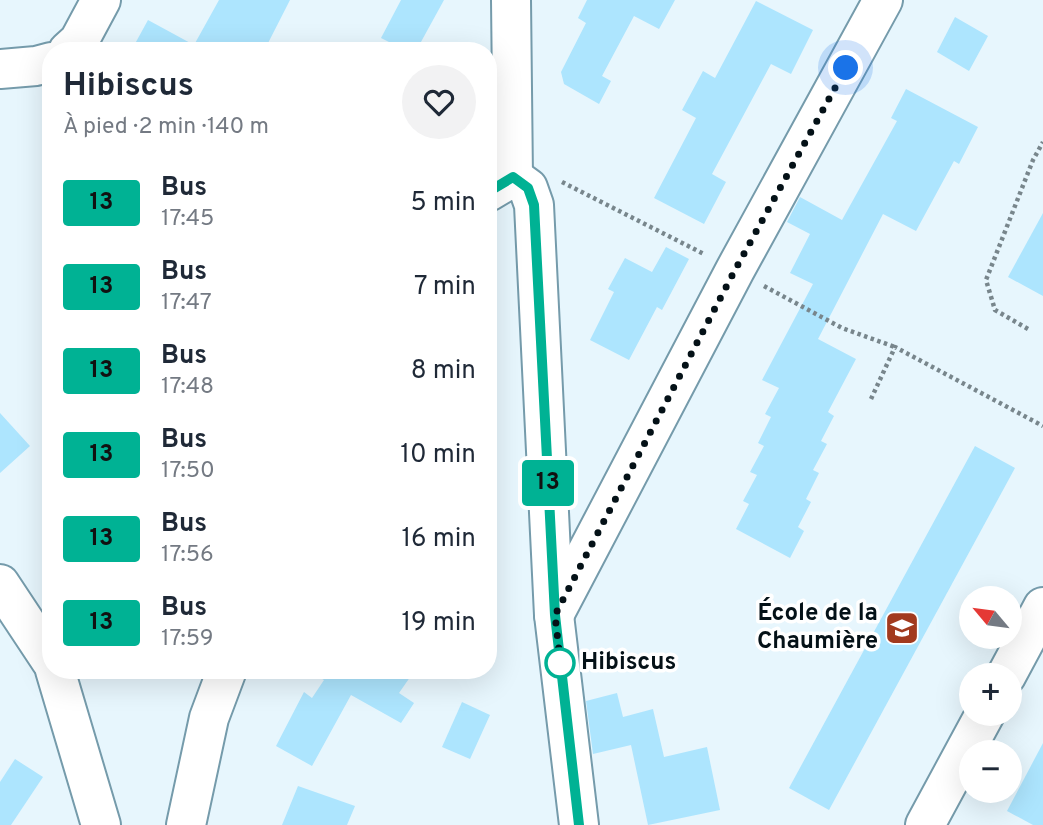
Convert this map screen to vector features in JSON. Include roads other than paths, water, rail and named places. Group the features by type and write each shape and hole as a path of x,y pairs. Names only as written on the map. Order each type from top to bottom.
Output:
{"street":[{"path":"78,42 101,0"},
{"path":"511,0 501,185 528,188 534,205 555,615 579,825"},
{"path":"555,615 735,270 883,0"},
{"path":"0,69 42,64"},
{"path":"0,584 42,647"},
{"path":"1013,663 1043,607"},
{"path":"58,679 102,825"},
{"path":"187,825 209,718 224,679"},
{"path":"925,825 979,726"}],"place":[{"name":"École de la Chaumière","path":"902,628"},
{"name":"Hibiscus","path":"560,663"}]}
